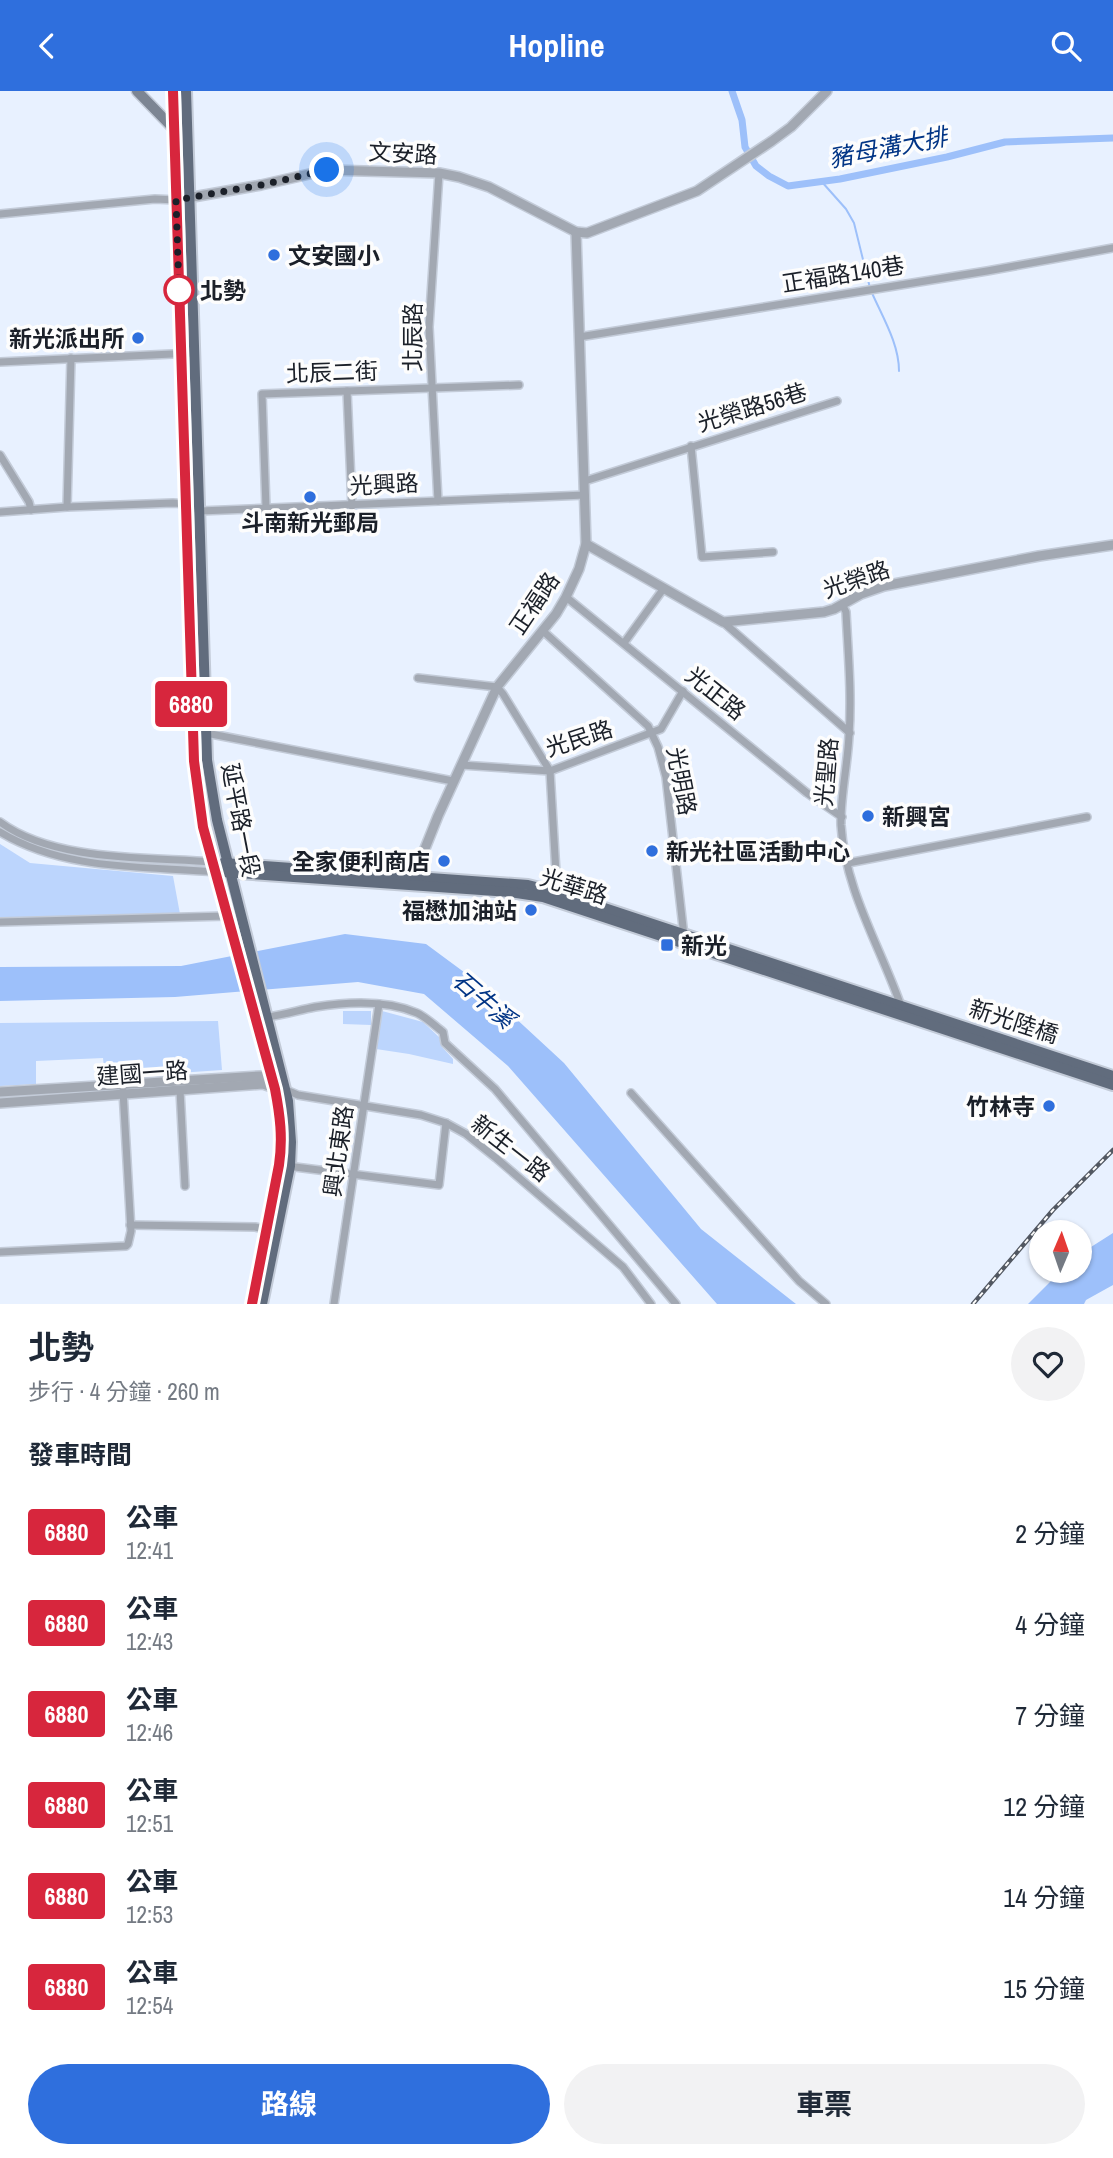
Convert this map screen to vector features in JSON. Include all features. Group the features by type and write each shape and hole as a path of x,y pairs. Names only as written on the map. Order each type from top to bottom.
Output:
{"main road":[{"path":"137,91 174,129"},
{"name":"延平路一段","path":"173,91 192,736 198,797 203,827 271,1077 281,1090"},
{"name":"延平路一段","path":"186,91 207,760 229,868 268,1018 281,1090"},
{"path":"189,594 202,593"},
{"path":"190,675 205,674"},
{"name":"光華路","path":"215,867 412,880 500,881 528,885 902,1012"},
{"name":"新光陸橋","path":"902,1012 1113,1076"},
{"name":"新光陸橋","path":"902,1012 1113,1085"},
{"path":"252,1304 291,1142 281,1090"},
{"path":"262,1304 271,1231"}],"street":[{"path":"576,232 587,233 697,191 791,127 827,91"},
{"name":"文安路","path":"176,200 327,170 439,173 489,187 576,232"},
{"name":"北辰路","path":"438,501 429,327 439,173"},
{"path":"0,214 155,199 176,200"},
{"name":"正福路","path":"412,880 497,687 543,631 566,597 579,569 586,544 576,232"},
{"name":"正福路140巷","path":"579,337 1113,248"},
{"path":"0,362 194,353"},
{"path":"67,507 71,358"},
{"name":"北辰二街","path":"266,508 262,394 519,385"},
{"path":"347,391 352,506"},
{"name":"光榮路56巷","path":"773,552 702,557 691,446 837,401"},
{"path":"585,481 691,446"},
{"path":"0,455 29,502 31,510"},
{"name":"光興路","path":"200,511 585,495"},
{"path":"0,512 173,503 187,504 200,511"},
{"path":"586,544 723,622 850,733"},
{"name":"光榮路","path":"723,622 824,612 884,586 1039,556 1113,545"},
{"path":"624,643 664,587"},
{"name":"光正路","path":"566,597 807,793 842,817"},
{"name":"光聖路","path":"842,604 846,612 850,733 842,817 849,874 902,1012"},
{"name":"光明路","path":"543,631 648,726 658,747 666,777 684,939"},
{"path":"418,678 497,687 503,694 550,771 555,896"},
{"path":"652,734 661,729 683,691"},
{"path":"206,733 453,782"},
{"name":"光民路","path":"461,765 550,771 652,734"},
{"path":"848,863 1087,817"},
{"path":"0,822 32,840 55,847 215,867"},
{"path":"0,832 36,850 66,859 215,867"},
{"path":"0,922 227,916"},
{"path":"268,1018 319,1006 379,1004 419,1013 443,1032 445,1043 495,1089 676,1304"},
{"name":"興北東路","path":"334,1304 379,1004"},
{"name":"建國一路","path":"0,1103 123,1089 271,1077"},
{"name":"建國一路","path":"0,1092 180,1090 263,1084 281,1090"},
{"path":"0,1252 126,1246 130,1242 123,1089"},
{"path":"180,1090 185,1187"},
{"name":"新生一路","path":"281,1090 421,1115 446,1123 466,1134 611,1256 633,1278 651,1304"},
{"path":"631,1093 783,1264 826,1304"},
{"path":"285,1165 439,1185 446,1123"},
{"path":"130,1225 255,1227 271,1231"}],"shaded area":[{"path":"0,844 30,863 173,876 180,914 0,919"},
{"path":"343,1011 371,1011 371,1025 343,1024"},
{"path":"382,1011 423,1022 439,1037 442,1047 453,1059 453,1064 376,1049"},
{"path":"218,1021 222,1070 105,1078 103,1058 36,1061 36,1084 0,1086 0,1023"}],"water":[{"name":"石牛溪","path":"345,934 426,944 472,978 564,1063 701,1229 796,1304 717,1304 508,1066 424,994 358,982 175,997 0,1001 0,967 181,966"},
{"path":"1113,1233 1113,1285 1086,1300 1084,1304 1028,1304 1049,1283 1092,1283 1092,1246"}],"waterway":[{"name":"豬母溝大排","path":"732,91 742,120 745,147 756,166 788,186 840,179 1005,142 1113,138"},
{"path":"822,182 846,209 854,223 870,288"},
{"path":"872,293 893,341 899,371"}],"railway":[{"path":"973,1304 1053,1210 1113,1150"}],"bus line":[{"name":"6880","path":"173,91 194,761 203,827 275,1089 282,1147 252,1304"}],"place":[{"name":"文安國小","path":"274,255"},
{"name":"北勢","path":"179,290"},
{"name":"新光派出所","path":"138,338"},
{"name":"斗南新光郵局","path":"310,497"},
{"name":"新興宮","path":"868,816"},
{"name":"新光社區活動中心","path":"652,851"},
{"name":"全家便利商店","path":"444,861"},
{"name":"福懋加油站","path":"531,910"},
{"name":"新光","path":"667,945"},
{"name":"竹林寺","path":"1049,1106"}],"route":[{"path":"179,290 176,200 327,170"}]}
